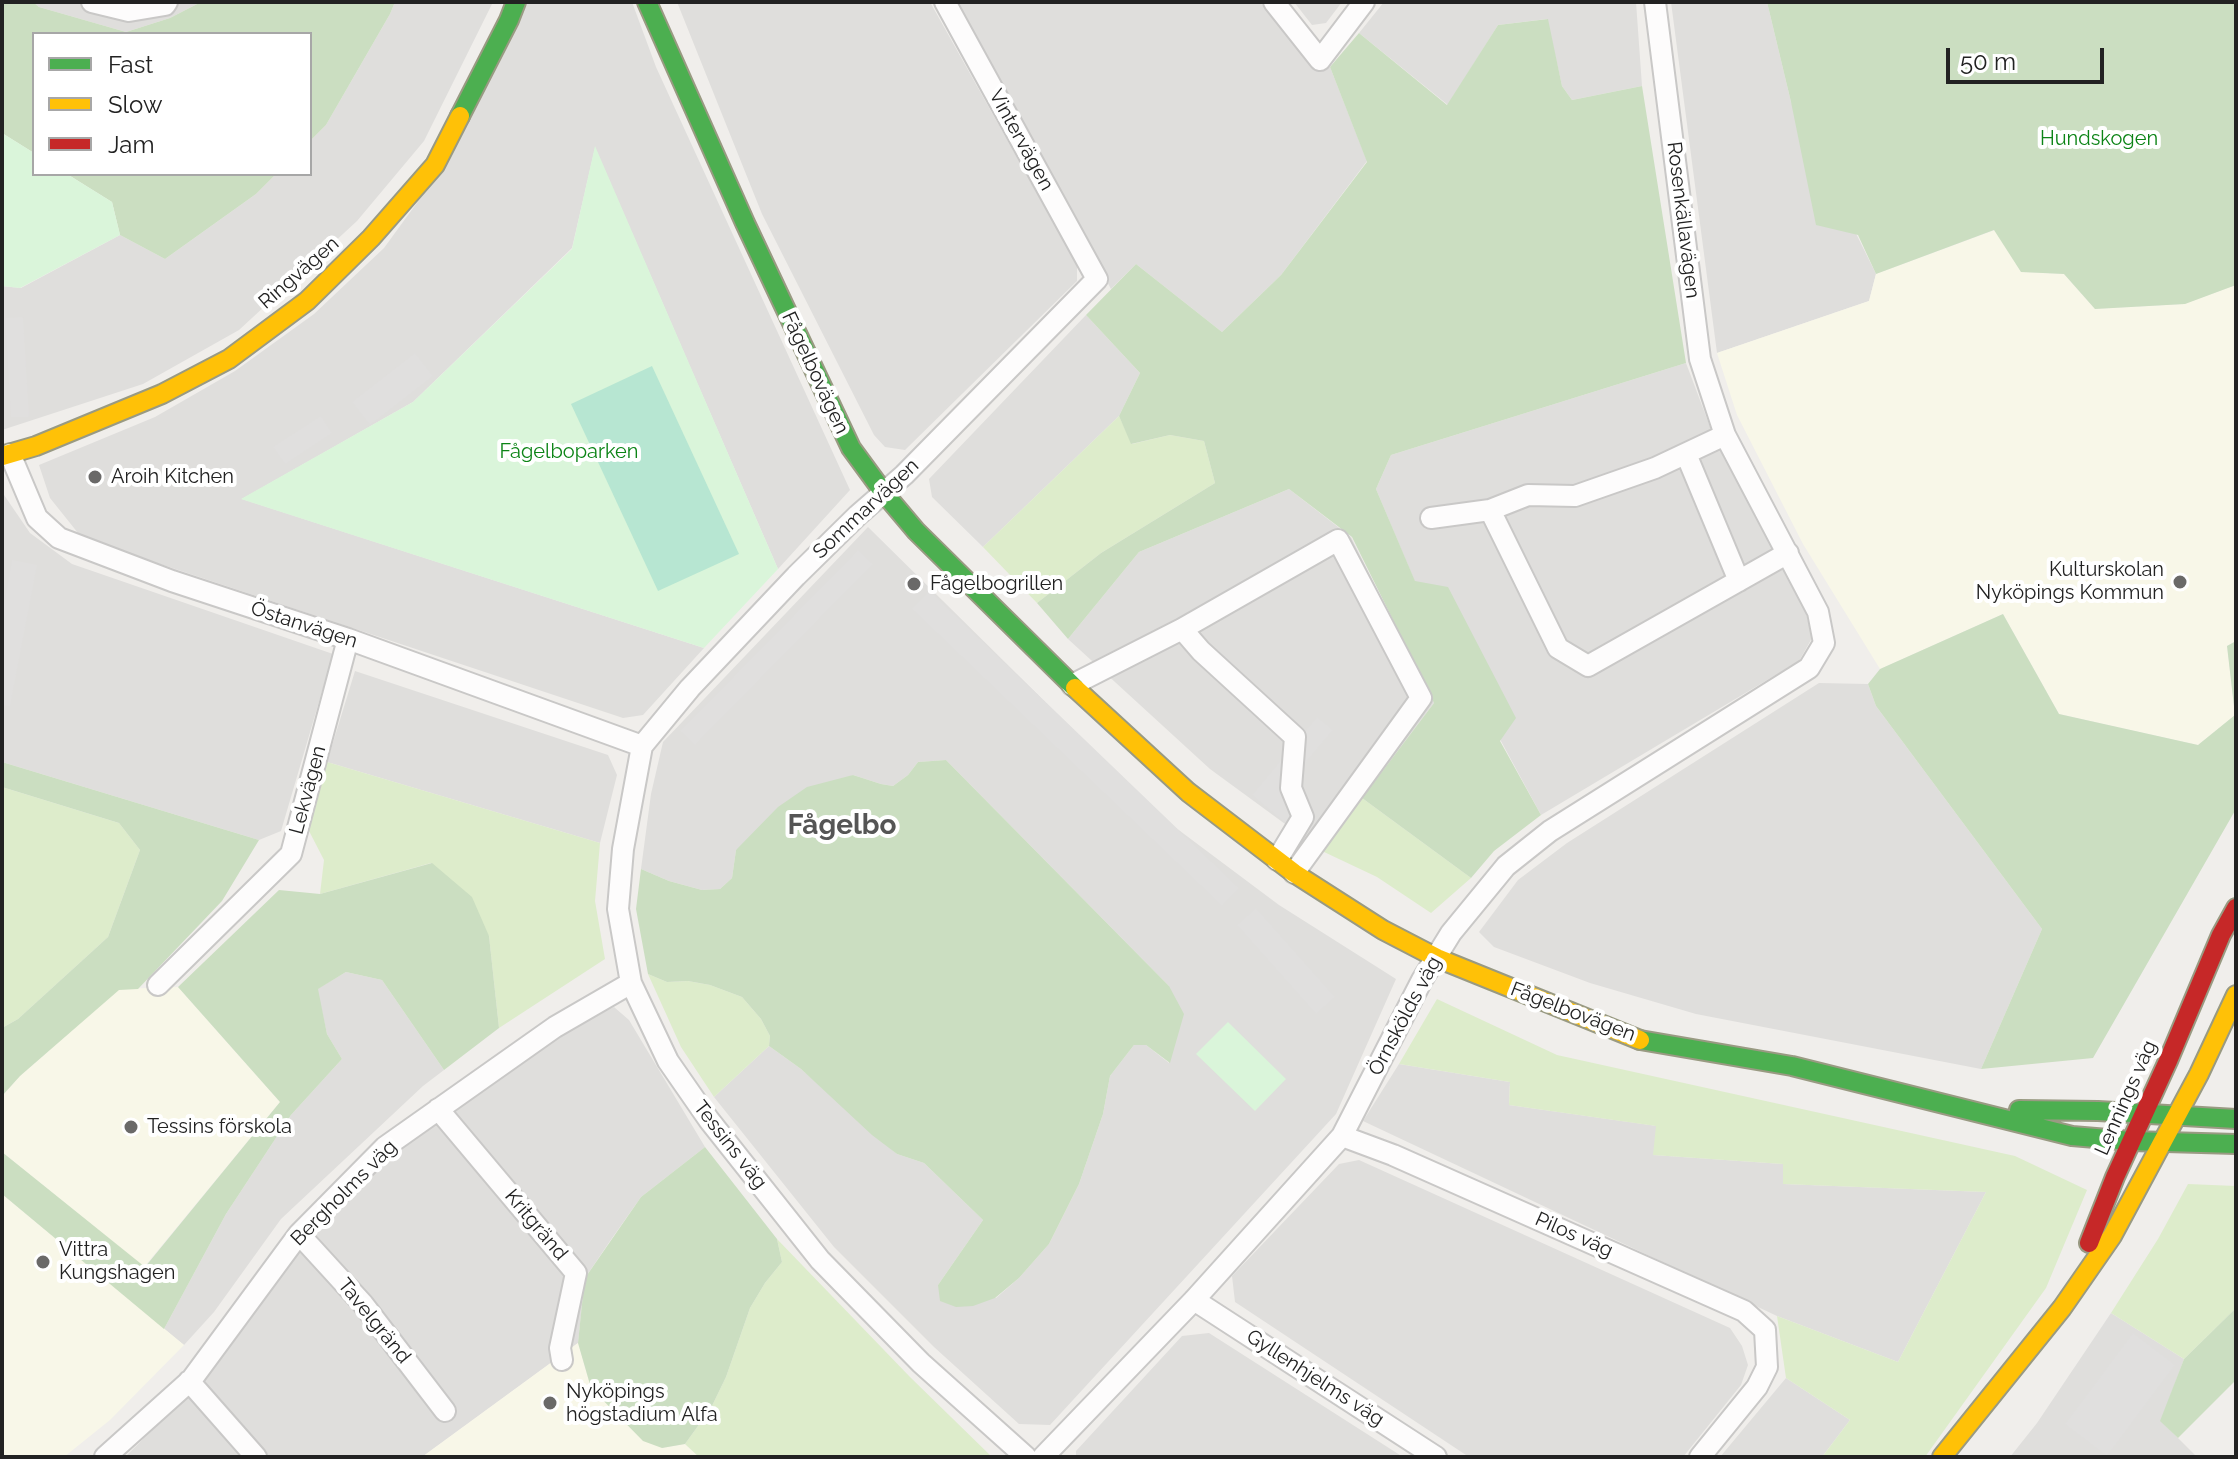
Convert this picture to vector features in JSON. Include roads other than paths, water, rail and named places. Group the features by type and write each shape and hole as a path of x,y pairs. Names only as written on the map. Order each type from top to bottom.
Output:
{"street":[{"path":"92,2 129,11 165,5 167,2"},
{"name":"Ringvägen","path":"6,455 162,394 229,359 307,301 371,238 435,165 516,2"},
{"name":"Fågelbovägen","path":"647,2 745,223 851,448 884,493 916,531 1072,685 1188,792 1285,867 1383,930 1437,958 1634,1039 1792,1066 2072,1136 2236,1144"},
{"name":"Vintervägen","path":"945,2 1097,279"},
{"path":"1274,2 1320,60 1364,2"},
{"name":"Rosenkällavägen","path":"1655,2 1700,359 1725,435 1818,612 1824,643"},
{"name":"Sommarvägen","path":"642,746 690,688 796,576 884,493 1097,279"},
{"path":"1431,518 1490,510 1528,495 1575,496 1655,468 1725,435"},
{"path":"1686,454 1739,581"},
{"name":"Östanvägen","path":"6,455 37,518 59,538 172,581 348,639 642,746"},
{"path":"1490,510 1558,648 1588,666 1788,553"},
{"path":"1072,685 1182,629 1338,540 1421,698 1285,867"},
{"path":"1182,629 1201,651 1295,737 1291,788 1303,817 1285,867"},
{"name":"Lekvägen","path":"158,985 291,854 348,639"},
{"name":"Örnskölds väg","path":"1043,1457 1194,1300 1342,1136 1422,980 1451,933 1506,866 1550,831 1809,668 1824,643"},
{"name":"Tessins väg","path":"642,746 623,849 618,909 631,983 668,1061 709,1120 820,1260 921,1363 1026,1457"},
{"name":"Lennings väg","path":"2062,1308 2131,1141 2221,935 2236,908"},
{"name":"Bergholms väg","path":"105,1457 189,1381 299,1234 385,1147 555,1027 631,983"},
{"name":"Lennings väg","path":"1942,1457 2062,1308 2112,1236 2178,1115 2236,995"},
{"name":"Kritgränd","path":"438,1109 576,1273 560,1348 562,1360"},
{"name":"Fågelbovägen","path":"1969,1110 2236,1119"},
{"name":"Pilos väg","path":"1342,1136 1393,1155 1744,1311 1765,1330 1767,1367 1757,1387 1700,1457"},
{"name":"Tavelgränd","path":"299,1234 363,1304 445,1411"},
{"name":"Gyllenhjelms väg","path":"1194,1300 1436,1457"},
{"path":"189,1381 256,1457"}],"place":[{"name":"Aroih Kitchen","path":"95,477"},
{"name":"Kulturskolan Nyköpings Kommun","path":"2180,582"},
{"name":"Fågelbogrillen","path":"914,584"},
{"name":"Tessins förskola","path":"131,1127"},
{"name":"Vittra Kungshagen","path":"43,1262"},
{"name":"Nyköpings högstadium Alfa","path":"550,1403"}],"district":[{"name":"Fågelbo","path":"842,826"}],"park label":[{"name":"Hundskogen","path":"2099,139"},
{"name":"Fågelboparken","path":"569,452"}]}
